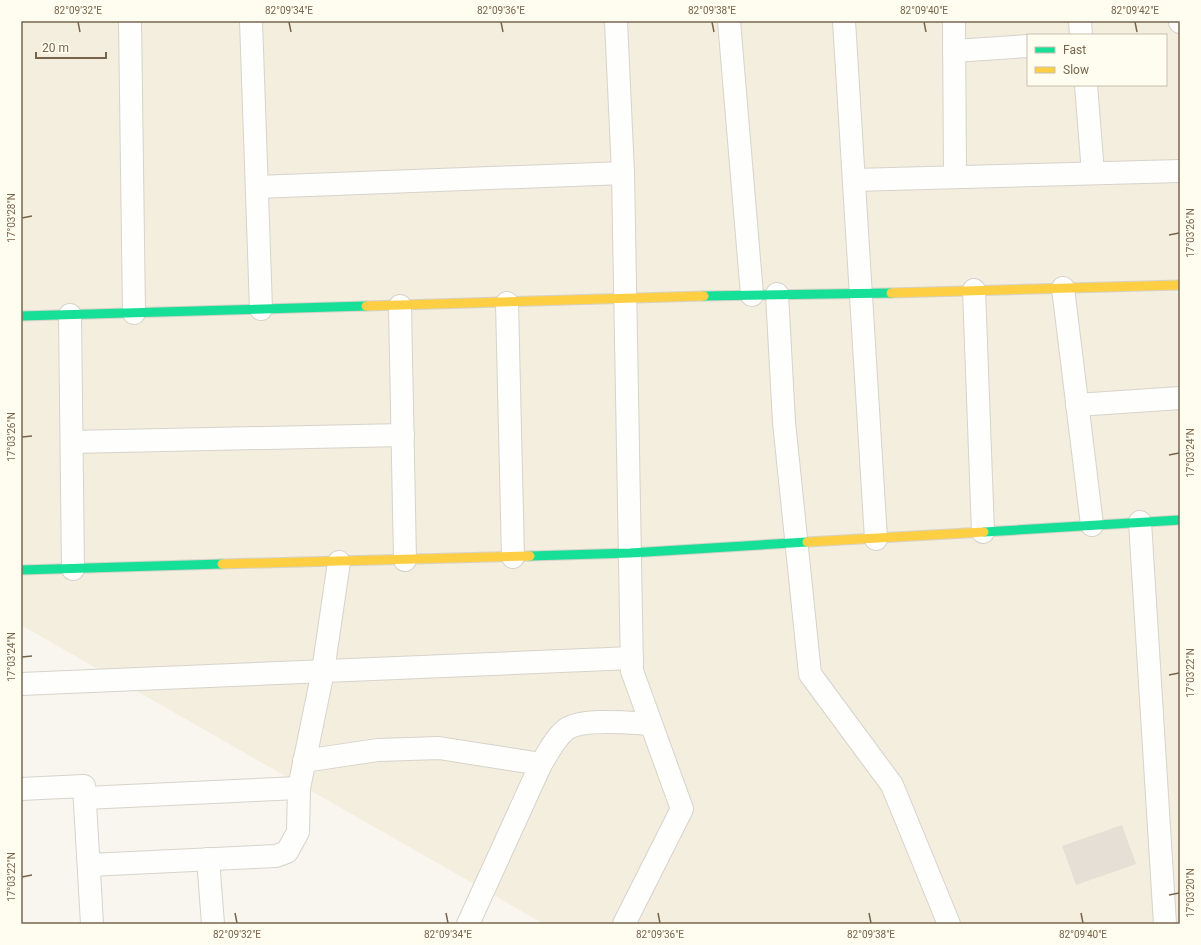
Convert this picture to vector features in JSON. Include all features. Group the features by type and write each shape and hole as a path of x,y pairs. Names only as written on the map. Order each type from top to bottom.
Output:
{"street":[{"path":"130,21 134,313"},
{"path":"252,21 261,310"},
{"path":"616,21 623,173 632,671 682,809 624,924"},
{"path":"728,21 752,294"},
{"path":"844,21 876,539"},
{"path":"954,21 955,177"},
{"path":"1080,21 1081,34"},
{"path":"954,52 1027,46"},
{"path":"1086,86 1093,173"},
{"path":"854,180 1180,171"},
{"path":"257,187 623,173"},
{"path":"21,316 625,300 752,294 861,294 1180,285"},
{"path":"1063,288 1092,525"},
{"path":"974,290 983,532"},
{"path":"777,294 784,422 810,674 892,785 949,924"},
{"path":"507,303 513,557"},
{"path":"400,306 405,560"},
{"path":"70,315 73,569"},
{"path":"1077,405 1180,398"},
{"path":"72,442 403,435"},
{"path":"21,570 630,554 1180,520"},
{"path":"1140,522 1165,924"},
{"path":"89,865 276,856 287,852 298,832 299,788 323,671 339,562"},
{"path":"21,684 632,658"},
{"path":"468,924 541,764 551,746 564,730 582,724 600,722 651,724"},
{"path":"304,761 378,750 439,748 541,764"},
{"path":"21,789 84,786 92,924"},
{"path":"85,798 299,788"},
{"path":"208,859 213,924"}],"shaded area":[{"path":"21,21 1180,21 1180,924 544,924 21,625"}],"building":[{"path":"1122,825 1136,864 1076,885 1062,846"}],"traffic: fast":[{"path":"704,296 891,293"},
{"path":"21,316 366,306"},
{"path":"984,532 1180,520"},
{"path":"530,556 630,553 807,542"},
{"path":"21,570 222,564"}],"traffic: slow":[{"path":"891,293 1180,285"},
{"path":"366,306 704,296"},
{"path":"807,542 984,532"},
{"path":"222,564 530,556"}]}
